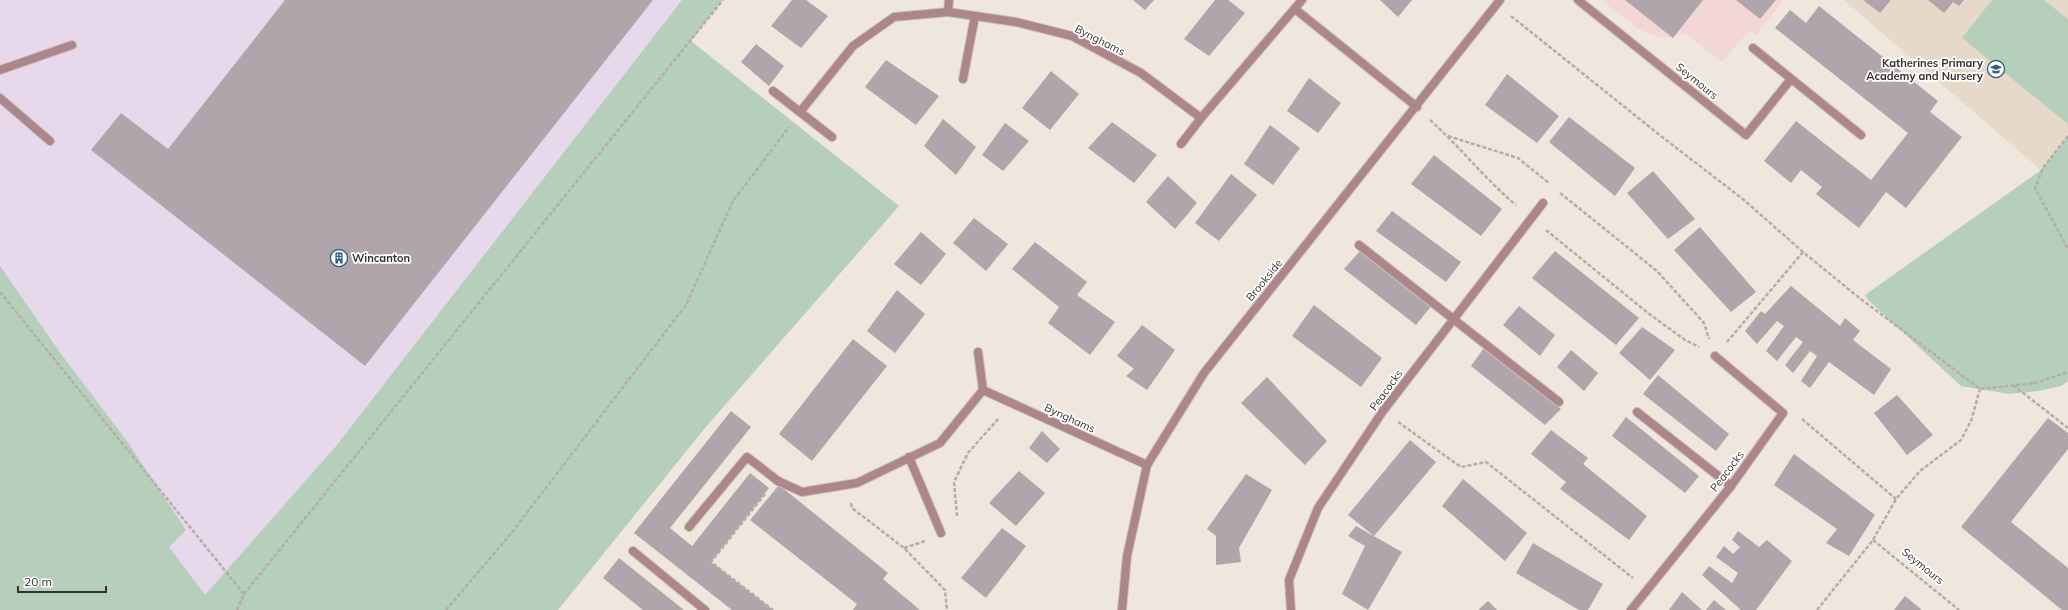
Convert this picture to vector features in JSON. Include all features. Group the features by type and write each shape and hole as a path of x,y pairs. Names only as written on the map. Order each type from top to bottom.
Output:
{"street":[{"path":"948,12 949,0"},
{"path":"1181,144 1201,118 1302,0"},
{"name":"Seymours","path":"1578,0 1746,135 1791,79"},
{"name":"Brookside","path":"1122,610 1128,556 1147,465 1204,373 1417,107 1498,2"},
{"path":"1295,9 1417,107"},
{"name":"Bynghams","path":"800,112 853,46 894,17 948,12 1016,22 1072,36 1141,73 1201,118"},
{"path":"963,79 975,16"},
{"path":"0,70 72,45"},
{"path":"1753,48 1862,135"},
{"path":"773,91 832,137"},
{"path":"0,98 50,141"},
{"name":"Peacocks","path":"1291,610 1289,580 1318,508 1384,411 1453,318 1544,203"},
{"path":"1359,245 1559,402"},
{"path":"689,527 747,456 778,481 802,492 857,483 940,443 983,390 978,352"},
{"path":"1715,356 1784,413"},
{"name":"Bynghams","path":"983,390 1147,465"},
{"path":"1637,412 1731,486"},
{"name":"Peacocks","path":"1631,610 1731,486 1784,413"},
{"path":"909,458 941,533"},
{"path":"633,551 705,610"}],"path":[{"path":"237,610 244,594 723,0"},
{"path":"1498,2 1657,133 1744,200 1803,252 1927,350 1980,389 2035,383 2068,372"},
{"path":"1417,107 1448,135 1496,188 1648,313 1685,340 1715,356"},
{"path":"446,610 509,536 686,305 733,201 800,112"},
{"path":"1448,135 1518,158 1550,184"},
{"path":"2068,136 2043,168 2035,188 2068,249"},
{"path":"1555,189 1657,271 1704,323 1715,356"},
{"path":"1715,356 1803,252"},
{"path":"0,292 244,594"},
{"path":"2013,385 2068,428"},
{"path":"1817,610 1873,540 1896,499 1920,471 1961,440 1971,421 1980,389"},
{"path":"904,548 925,541 957,524 954,482 968,453 1013,404"},
{"path":"1384,411 1461,467 1486,462 1648,590"},
{"path":"1784,413 1796,414 1896,499"},
{"path":"773,610 711,562 769,488 778,481"},
{"path":"848,484 852,508 904,548 945,590 947,610"},
{"name":"Seymours","path":"1873,540 1959,610"}],"shaded area":[{"path":"0,0 686,0 593,124 304,485 205,596 45,381 0,324"},
{"path":"1601,0 1784,0 1756,35 1750,30 1722,62 1686,34 1663,38 1640,30"},
{"name":"Katherines Primary Academy and Nursery","path":"1844,0 2068,0 2068,137 2041,170"}],"green space":[{"path":"682,0 722,0 691,41 899,206 705,428 558,610 0,610 0,266 61,354 127,441 186,530 169,547 205,595 336,446"},
{"path":"1992,0 2044,0 2068,19 2068,124 1962,38"},
{"path":"2068,137 2068,381 2061,386 2039,391 2009,394 1961,386 1868,300 1865,295 2041,170"}],"building":[{"name":"Wincanton","path":"285,0 653,0 365,366 91,150 121,113 168,149"},
{"path":"792,0 806,0 828,16 801,48 771,26"},
{"path":"1133,0 1154,0 1145,10"},
{"path":"1215,0 1228,0 1245,13 1209,56 1184,39"},
{"path":"1380,0 1412,0 1398,17"},
{"path":"1625,0 1703,0 1673,38"},
{"path":"1736,0 1776,0 1760,19"},
{"path":"1863,0 1891,0 1880,13"},
{"path":"1928,0 1964,0 1959,6 1953,2 1944,13"},
{"path":"1819,6 1938,101 1930,112 1962,137 1906,208 1886,192 1859,228 1816,194 1822,187 1801,170 1791,183 1764,161 1796,121 1871,180 1908,133 1775,28 1790,10 1806,23"},
{"path":"756,44 784,66 769,86 741,62"},
{"path":"886,60 939,96 916,125 865,87"},
{"path":"1051,71 1079,94 1050,130 1022,108"},
{"path":"1507,74 1559,116 1537,143 1485,105"},
{"path":"1309,78 1341,103 1318,133 1287,111"},
{"path":"1569,117 1635,168 1615,196 1549,142"},
{"path":"943,119 976,147 956,175 924,146"},
{"path":"1112,122 1157,155 1134,183 1088,148"},
{"path":"1005,123 1029,141 1003,171 982,155"},
{"path":"1270,125 1300,148 1273,185 1244,164"},
{"path":"1434,155 1502,209 1481,236 1411,184"},
{"path":"1653,171 1695,219 1668,239 1627,193"},
{"path":"1231,174 1257,195 1219,241 1195,223"},
{"path":"1168,176 1197,203 1175,229 1146,202"},
{"path":"1392,211 1461,262 1446,282 1376,231"},
{"path":"974,218 1008,244 986,271 953,243"},
{"path":"1700,227 1756,292 1731,312 1674,250"},
{"path":"921,232 946,254 921,285 894,264"},
{"path":"1035,242 1087,282 1077,295 1115,322 1090,355 1048,323 1059,307 1012,269"},
{"path":"1360,251 1432,305 1416,325 1344,269"},
{"path":"1555,251 1639,318 1616,345 1532,278"},
{"path":"1791,286 1840,326 1845,318 1860,331 1853,340 1891,369 1874,395 1829,362 1810,388 1801,381 1817,356 1810,351 1793,373 1785,365 1803,342 1796,337 1777,361 1766,351 1784,326 1777,321 1757,344 1745,331 1761,311 1765,314"},
{"path":"897,290 925,314 895,353 867,331"},
{"path":"1314,305 1382,358 1361,387 1292,336"},
{"path":"1519,306 1555,335 1540,356 1503,325"},
{"path":"1142,325 1175,350 1147,390 1126,376 1134,369 1117,356"},
{"path":"1642,327 1675,350 1650,380 1619,353"},
{"path":"853,339 887,366 812,461 779,434"},
{"path":"1484,348 1561,409 1545,425 1471,366"},
{"path":"1571,350 1598,373 1584,391 1557,367"},
{"path":"1658,375 1729,434 1716,451 1643,394"},
{"path":"1267,377 1327,441 1305,465 1241,403"},
{"path":"1897,395 1933,435 1907,455 1874,413"},
{"path":"731,411 751,427 670,528 692,546 750,473 769,488 711,562 773,610 732,610 634,533"},
{"path":"1626,417 1699,476 1685,493 1612,436"},
{"path":"2048,418 2068,433 2068,449 2011,522 2068,568 2068,610 2062,610 1961,527"},
{"path":"1551,430 1588,458 1583,464 1647,516 1629,540 1560,489 1566,482 1531,454"},
{"path":"1042,431 1060,449 1047,463 1029,448"},
{"path":"1410,440 1436,462 1374,536 1348,515"},
{"path":"1794,454 1875,515 1849,556 1826,543 1837,529 1774,485"},
{"path":"1019,471 1045,493 1016,526 989,503"},
{"path":"1246,474 1272,490 1239,548 1241,562 1216,565 1216,536 1207,529"},
{"path":"1463,479 1527,533 1505,561 1442,506"},
{"path":"779,485 888,573 883,579 920,610 853,610 857,604 750,520"},
{"path":"1356,526 1402,552 1368,610 1342,594 1365,546 1348,536"},
{"path":"1002,528 1026,546 986,598 961,578"},
{"path":"1738,531 1759,547 1767,540 1792,561 1756,610 1741,610 1702,575 1709,566 1732,583 1738,573 1716,557 1724,546 1733,554 1740,547 1732,540"},
{"path":"1533,543 1603,584 1588,610 1579,610 1516,573"},
{"path":"619,558 684,610 643,610 603,578"},
{"path":"1682,592 1702,610 1669,610"},
{"path":"1905,596 1922,610 1894,610"},
{"path":"1714,600 1726,610 1706,610"},
{"path":"1488,601 1497,610 1478,610"}],"place":[{"name":"Katherines Primary Academy and Nursery","path":"1996,69"},
{"name":"Wincanton","path":"339,258"}]}
